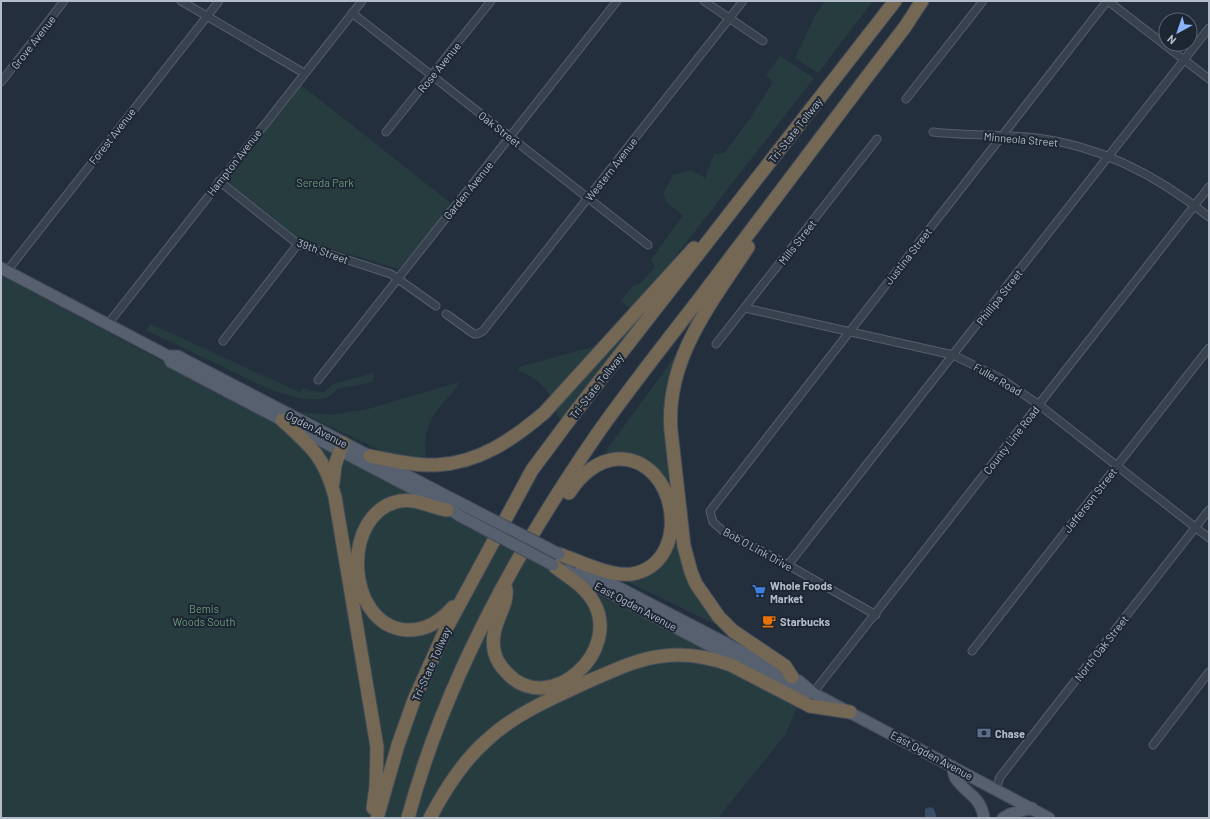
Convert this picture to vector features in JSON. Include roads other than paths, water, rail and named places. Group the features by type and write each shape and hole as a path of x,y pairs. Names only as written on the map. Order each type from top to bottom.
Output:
{"highway":[{"name":"Tri-State Tollway","path":"377,818 398,745 414,700 444,632 479,565 532,470 895,1"},
{"path":"408,818 452,694 505,581 538,526 600,430 905,27 922,1"},
{"path":"788,181 782,196 697,327 680,364 672,386 670,413 684,546 696,584 719,617 733,631 786,666 792,677"},
{"path":"370,456 435,466 463,462 478,458 518,434 544,413 673,269 732,210"},
{"path":"282,420 314,450 328,473 333,489 377,747 376,787 371,818"},
{"path":"333,489 335,466 342,446"},
{"path":"538,526 556,512 572,488 588,470 606,461 623,459 637,462 652,471 659,480 668,498 671,529 668,544 661,556 652,565 632,574 620,574 556,559"},
{"path":"447,510 437,509 417,501 400,501 383,508 370,520 364,529 360,541 358,569 360,584 369,607 382,621 392,626 412,630 431,625 448,613 456,604 479,565"},
{"path":"505,581 507,596 496,623 494,636 494,646 499,663 512,678 520,684 537,688 558,685 573,676 590,658 598,644 602,624 600,613 587,592 556,559"},
{"path":"430,818 446,788 459,770 487,740 512,720 547,700 622,666 649,658 681,655 718,660 731,665 810,706 850,712"}],"main road":[{"name":"Ogden Avenue","path":"4,270 168,356 178,356 342,446 440,503 447,510 460,516"},
{"name":"Ogden Avenue","path":"168,356 171,362 282,420 342,446 370,456 466,506"},
{"name":"East Ogden Avenue","path":"466,506 556,559 574,574 798,692 813,693"},
{"name":"East Ogden Avenue","path":"460,516 556,559 575,564 799,680 813,693 1049,818"},
{"path":"952,766 956,778 976,798 983,810 984,818"},
{"path":"1003,818 1010,814 1032,808"}],"street":[{"name":"Grove Avenue","path":"1,82 64,1"},
{"path":"181,1 304,73"},
{"name":"Forest Avenue","path":"4,270 219,1"},
{"name":"Hampton Avenue","path":"108,324 362,1"},
{"name":"Rose Avenue","path":"386,132 491,1"},
{"name":"Garden Avenue","path":"318,380 617,1"},
{"path":"704,1 763,40"},
{"name":"Western Avenue","path":"446,314 470,332 477,334 483,331 744,1"},
{"path":"906,99 982,1"},
{"path":"1107,1 1209,79"},
{"name":"Justina Street","path":"710,511 848,331 1107,1"},
{"name":"Oak Street","path":"352,13 648,245"},
{"name":"Phillipa Street","path":"788,565 1209,28"},
{"name":"Minneola Street","path":"933,132 1002,136 1061,142 1109,156 1148,174 1209,217"},
{"name":"Mills Street","path":"716,344 877,139"},
{"name":"39th Street","path":"220,181 298,244 398,278 436,306"},
{"name":"County Line Road","path":"813,693 876,615 1038,404 1209,186"},
{"path":"223,340 298,244"},
{"name":"Fuller Road","path":"745,308 953,355 998,377 1038,404 1209,538"},
{"name":"Jefferson Street","path":"972,651 1209,348"},
{"name":"North Oak Street","path":"996,789 1000,777 1209,510"},
{"name":"Bob O Link Drive","path":"710,511 713,522 723,531 788,565 876,615"},
{"path":"1153,745 1209,672"}],"water":[{"path":"930,807 934,809 937,818 925,818 925,809"}],"place":[{"name":"Whole Foods Market","path":"759,591"},
{"name":"Starbucks","path":"769,621"},
{"name":"Chase","path":"984,733"}],"park label":[{"name":"Sereda Park","path":"325,182"},
{"name":"Bemis Woods South","path":"204,614"}]}
